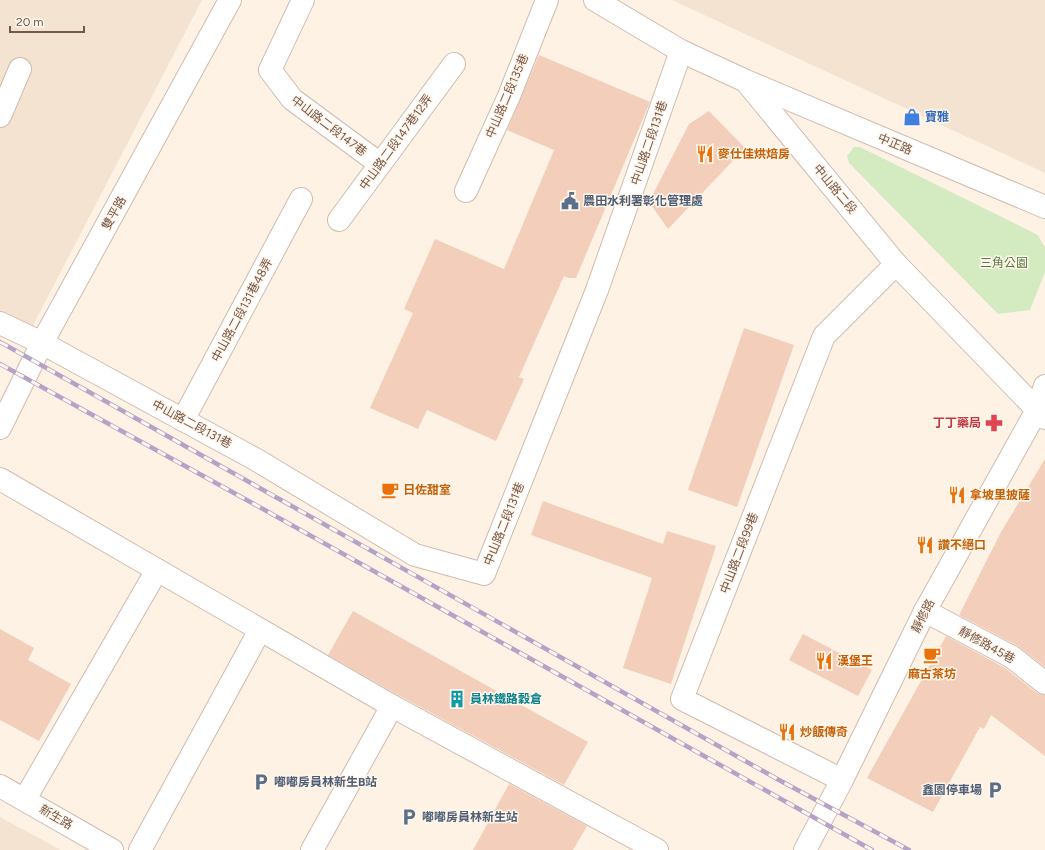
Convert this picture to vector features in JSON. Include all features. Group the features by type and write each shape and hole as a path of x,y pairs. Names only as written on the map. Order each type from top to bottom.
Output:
{"street":[{"name":"雙平路","path":"0,428 42,343 230,0"},
{"name":"中山路二段147巷","path":"303,0 270,70 292,99 380,164"},
{"name":"中山路二段135巷","path":"466,191 509,96 547,0"},
{"name":"中山路二段","path":"595,0 681,51 746,81 896,264 1041,414"},
{"name":"中山路二段131巷","path":"0,323 42,343 255,459 415,555 484,574 597,290 681,51"},
{"name":"中山路二段147巷12弄","path":"339,220 454,64"},
{"path":"0,116 20,69"},
{"name":"中正路","path":"746,81 1045,207"},
{"name":"中山路二段131巷48弄","path":"183,420 301,199"},
{"name":"中山路二段99巷","path":"842,780 682,699 824,336 896,264"},
{"name":"靜修路","path":"805,850 842,780 925,611 1041,414 1045,386"},
{"path":"0,479 392,706 657,850"},
{"path":"25,799 157,570"},
{"name":"靜修路45巷","path":"925,611 1012,657 1045,683"},
{"path":"140,850 260,630"},
{"path":"312,850 392,706"},
{"name":"新生路","path":"0,786 112,850"}],"shaded area":[{"path":"0,0 202,0 30,331 0,317"},
{"path":"672,0 1045,0 1045,173"},
{"path":"0,817 61,850 0,850"}],"green space":[{"name":"三角公園","path":"854,147 860,147 1038,235 1045,248 1045,272 1030,310 998,314 849,163 847,156"}],"building":[{"path":"539,55 650,102 576,278 568,278 564,276 519,377 524,379 496,441 427,410 418,429 370,408 413,313 404,309 435,239 504,269 554,150 507,130"},
{"path":"709,111 745,148 668,229 649,202 689,124"},
{"path":"744,328 794,345 737,507 688,490"},
{"path":"1045,459 1045,667 1018,646 959,615 1001,532"},
{"path":"543,501 663,544 667,531 716,546 671,684 623,668 652,578 531,535"},
{"name":"員林鐵路穀倉","path":"353,611 588,742 564,785 398,695 328,655"},
{"path":"0,629 34,648 28,660 71,684 39,741 0,720"},
{"path":"803,634 872,670 858,696 789,660"},
{"path":"946,636 1005,668 1037,693 1045,695 1045,756 991,715 984,729 980,727 933,812 867,778"},
{"path":"509,784 587,826 573,850 473,850"}],"railway":[{"path":"0,342 779,780 909,850"},
{"path":"0,364 263,509 872,850"}],"place":[{"name":"寶雅","path":"912,117"},
{"name":"麥仕佳烘焙房","path":"705,154"},
{"name":"農田水利署彰化管理處","path":"570,201"},
{"name":"丁丁藥局","path":"994,423"},
{"name":"日佐甜室","path":"390,490"},
{"name":"拿坡里披薩","path":"957,495"},
{"name":"讚不絕口","path":"925,545"},
{"name":"麻古茶坊","path":"932,655"},
{"name":"漢堡王","path":"824,661"},
{"name":"員林鐵路穀倉","path":"457,699"},
{"name":"炒飯傳奇","path":"787,732"},
{"name":"嘟嘟房員林新生B站","path":"261,782"},
{"name":"鑫園停車場","path":"995,790"},
{"name":"嘟嘟房員林新生站","path":"409,817"}]}
